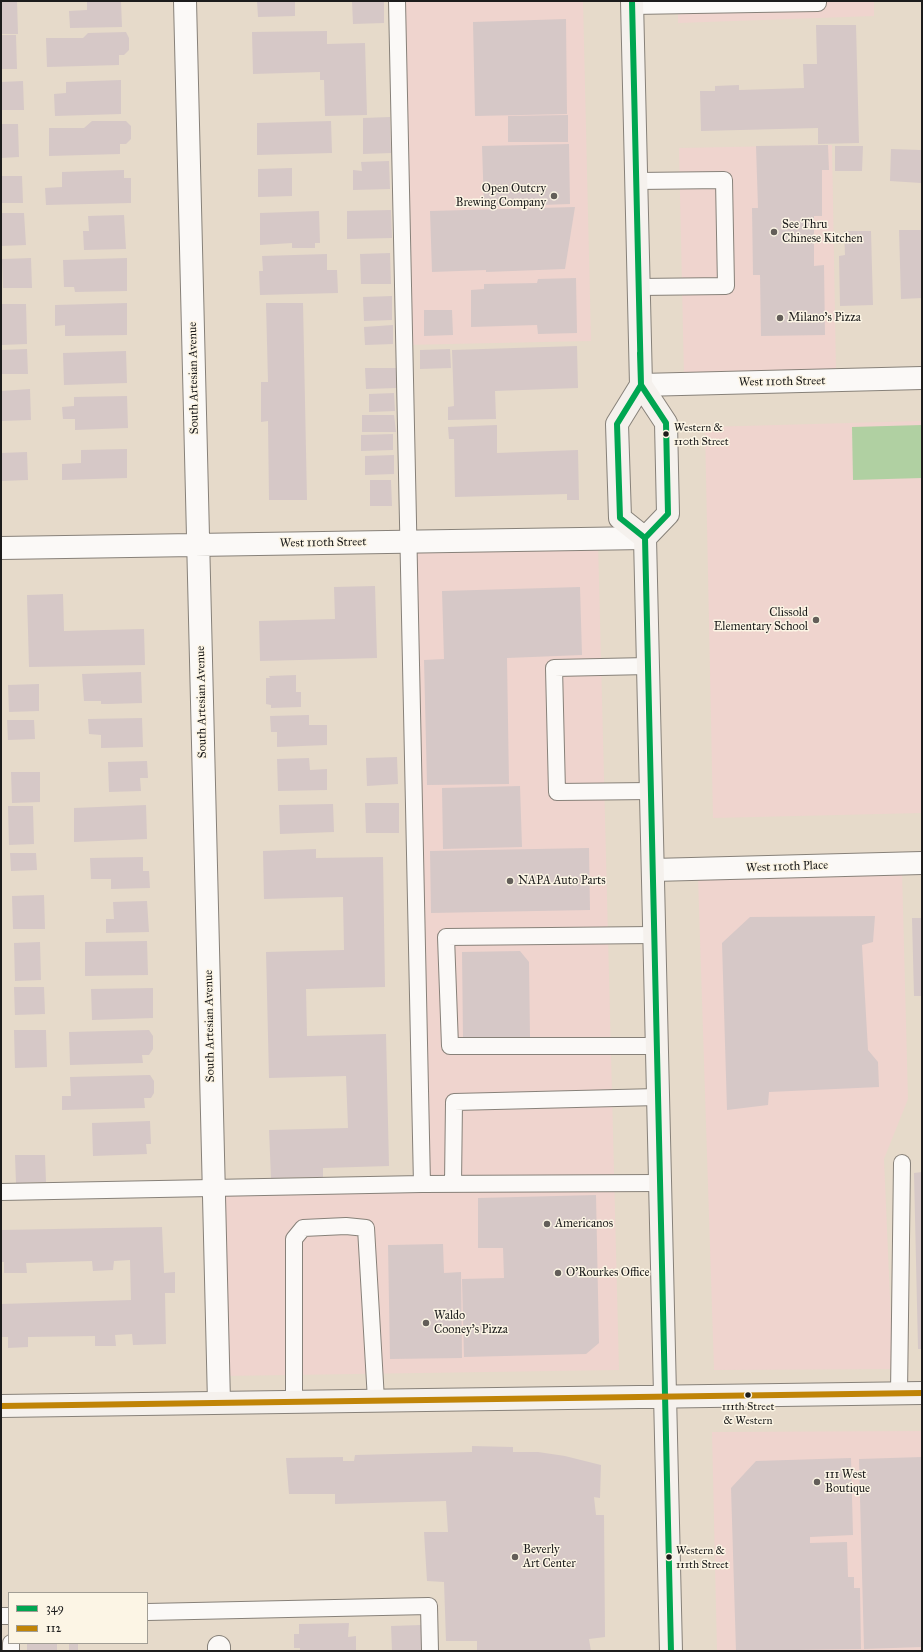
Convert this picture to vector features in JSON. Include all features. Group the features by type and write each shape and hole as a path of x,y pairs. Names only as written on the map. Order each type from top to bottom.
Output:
{"main road":[{"path":"632,3 642,385 666,423 668,476 668,514 645,538 671,1651"},
{"path":"642,385 618,424 620,518 645,538"},
{"path":"1,1406 922,1393"}],"street":[{"name":"South Artesian Avenue","path":"185,1 218,1402"},
{"name":"West 110th Street","path":"642,385 922,378"},
{"name":"West 110th Street","path":"1,548 645,538"},
{"name":"West 110th Place","path":"653,870 922,863"}],"lane":[{"path":"397,1 410,541 422,1184"},
{"path":"632,3 818,3 818,1"},
{"path":"637,181 724,180 726,286 639,287"},
{"path":"648,666 554,668 557,792 651,790"},
{"path":"654,935 446,937 450,1046 657,1046"},
{"path":"453,1184 454,1102 658,1097"},
{"path":"899,1393 902,1163"},
{"path":"1,1186 1,1192 422,1184 660,1183"},
{"path":"294,1401 294,1239 303,1228 346,1226 366,1228 376,1400"},
{"path":"148,1612 429,1606 430,1651"}],"shaded area":[{"path":"394,1 583,1 591,341 402,345"},
{"path":"678,1 874,1 874,16 678,23"},
{"path":"832,145 836,373 684,378 679,148"},
{"name":"Clissold Elementary School","path":"922,421 922,813 713,818 705,427"},
{"path":"598,542 619,1370 222,1376 218,1189 426,1185 413,543"},
{"path":"902,871 908,1099 884,1159 893,1369 714,1370 698,877"},
{"path":"922,1431 922,1650 717,1651 712,1432"}],"green space":[{"path":"922,425 922,478 853,480 852,427"}],"building":[{"path":"17,1 18,34 1,34 1,2"},
{"path":"87,1 121,1 122,27 70,28 69,11 87,10"},
{"path":"257,1 295,1 295,16 258,17"},
{"path":"352,1 384,1 384,23 353,24"},
{"path":"566,19 567,114 475,116 473,22"},
{"path":"816,25 856,25 859,143 818,144 818,128 701,131 700,91 715,91 715,86 739,85 739,90 804,88 803,64 817,64"},
{"path":"327,31 327,44 365,43 367,115 325,116 324,80 320,80 320,72 253,74 252,32"},
{"path":"126,32 129,38 129,50 124,55 119,55 119,65 47,67 46,38 83,38 88,33"},
{"path":"1,35 16,35 17,69 1,69"},
{"path":"121,80 121,114 55,116 54,94 66,93 66,82"},
{"path":"23,81 24,110 1,110 1,82"},
{"path":"568,115 568,142 508,142 508,116"},
{"path":"390,117 391,153 363,154 363,118"},
{"path":"92,121 126,121 131,126 131,139 126,144 120,144 120,154 49,156 49,128 84,128"},
{"path":"331,121 332,153 257,155 257,123"},
{"path":"1,124 18,124 19,157 1,158"},
{"path":"569,144 570,204 484,207 482,146"},
{"path":"828,145 829,170 822,170 822,216 814,216 814,266 824,265 825,335 761,336 760,275 753,275 752,208 758,208 756,146"},
{"path":"835,146 863,146 862,171 835,171"},
{"path":"891,149 921,150 921,183 890,181"},
{"path":"389,161 390,189 353,190 353,170 362,171 361,162"},
{"path":"292,168 292,196 258,197 258,169"},
{"path":"124,170 124,178 131,178 131,203 46,205 45,188 62,187 62,172"},
{"path":"1,176 22,176 23,203 1,203"},
{"path":"575,207 565,269 486,272 486,270 432,272 430,211"},
{"path":"391,210 392,238 347,239 347,211"},
{"path":"319,211 320,243 315,243 315,248 292,248 292,243 260,245 260,213"},
{"path":"1,213 24,213 26,245 1,246"},
{"path":"124,215 126,249 84,250 83,231 89,231 88,216"},
{"path":"899,230 922,230 922,298 901,299"},
{"path":"844,231 871,231 873,305 840,306 839,256 845,255"},
{"path":"390,253 391,284 361,284 360,254"},
{"path":"327,254 327,270 337,270 338,293 260,295 259,271 263,271 262,256"},
{"path":"31,258 32,288 3,288 2,259"},
{"path":"127,258 127,291 75,292 74,287 64,287 63,260"},
{"path":"576,278 577,333 538,334 537,325 471,327 471,290 484,289 484,284 537,283 538,279"},
{"path":"392,296 392,320 364,321 363,297"},
{"path":"127,303 127,335 65,336 65,325 55,326 55,305"},
{"path":"266,303 303,303 307,500 269,500 268,421 261,422 261,382 268,382"},
{"path":"1,304 26,304 27,344 1,345"},
{"path":"424,310 452,310 453,335 424,336"},
{"path":"393,325 393,344 365,345 364,327"},
{"path":"577,346 578,388 495,391 496,419 448,420 448,407 454,406 452,350"},
{"path":"27,349 28,374 1,374 1,350"},
{"path":"450,349 451,368 420,369 420,350"},
{"path":"126,351 127,383 64,385 63,353"},
{"path":"365,368 396,368 396,388 366,389"},
{"path":"30,389 31,420 1,421 1,391"},
{"path":"394,393 395,411 369,412 369,394"},
{"path":"127,396 128,428 75,430 75,419 63,419 62,407 74,406 74,397"},
{"path":"362,415 394,415 396,432 362,432"},
{"path":"497,425 497,453 578,450 579,500 567,500 567,494 455,497 454,439 449,439 448,427"},
{"path":"393,434 393,450 361,451 361,435"},
{"path":"127,449 127,478 62,480 62,464 81,463 81,450"},
{"path":"27,452 28,480 1,481 1,453"},
{"path":"394,455 394,474 365,475 365,456"},
{"path":"370,480 391,480 392,506 370,506"},
{"path":"375,586 377,658 260,661 259,621 335,619 334,587"},
{"path":"580,587 582,655 507,658 509,784 427,785 424,660 444,659 442,591"},
{"path":"63,594 64,631 144,629 145,665 29,667 27,595"},
{"path":"141,672 142,703 101,704 101,701 84,701 82,674"},
{"path":"296,675 296,692 301,692 301,707 271,708 271,705 266,704 266,678 270,678 269,676"},
{"path":"39,684 39,711 9,712 8,685"},
{"path":"309,715 309,725 327,725 327,745 277,747 277,732 271,732 270,716"},
{"path":"142,718 143,747 101,748 101,735 89,734 88,719"},
{"path":"7,720 34,720 35,739 8,740"},
{"path":"397,757 398,784 367,786 366,758"},
{"path":"309,758 310,770 327,769 327,790 278,791 277,759"},
{"path":"147,761 148,778 140,778 141,791 109,792 108,762"},
{"path":"11,772 40,772 40,802 12,803"},
{"path":"520,786 522,847 443,849 442,788"},
{"path":"365,803 399,803 399,833 366,833"},
{"path":"333,804 334,832 280,834 279,805"},
{"path":"146,805 147,839 74,842 74,808"},
{"path":"8,806 33,806 34,844 9,845"},
{"name":"NAPA Auto Parts","path":"589,848 590,910 431,913 430,851"},
{"path":"316,849 316,858 383,857 385,987 306,989 307,1036 386,1034 389,1166 323,1168 323,1177 271,1178 269,1130 348,1128 346,1076 269,1078 266,952 344,950 343,897 264,899 263,851"},
{"path":"10,853 36,853 37,870 11,871"},
{"path":"143,857 143,871 149,871 150,888 111,889 111,879 91,879 90,858"},
{"path":"44,895 45,929 13,929 12,896"},
{"path":"147,901 149,932 106,933 106,919 114,919 113,902"},
{"path":"875,916 873,942 862,945 868,1050 878,1062 879,1087 769,1092 768,1105 727,1110 722,943 750,917"},
{"path":"912,918 922,918 922,996 914,996"},
{"path":"147,941 148,975 85,976 85,942"},
{"path":"40,942 41,980 15,981 14,943"},
{"path":"520,951 529,962 530,1037 463,1039 462,952"},
{"path":"14,987 44,987 45,1014 15,1015"},
{"path":"153,988 153,1018 92,1020 91,989"},
{"path":"14,1030 46,1030 47,1067 15,1068"},
{"path":"149,1030 153,1036 153,1049 149,1055 142,1055 143,1063 70,1065 69,1032"},
{"path":"150,1075 154,1081 154,1093 151,1098 144,1098 145,1108 62,1110 62,1096 71,1096 70,1077"},
{"path":"150,1121 151,1144 146,1144 147,1154 93,1156 92,1123"},
{"path":"15,1155 45,1155 46,1182 16,1183"},
{"path":"922,1172 922,1349 918,1349 914,1173"},
{"path":"596,1195 599,1343 586,1354 464,1357 462,1279 504,1278 503,1248 478,1248 478,1198"},
{"path":"162,1227 164,1273 175,1272 175,1293 165,1293 166,1344 133,1345 132,1334 115,1335 116,1346 95,1346 95,1336 28,1337 28,1347 8,1348 8,1337 1,1337 1,1304 131,1300 130,1260 114,1261 113,1270 93,1271 92,1261 26,1263 27,1273 4,1273 4,1262 1,1262 1,1230"},
{"path":"443,1244 444,1273 461,1272 462,1358 390,1359 388,1245"},
{"name":"Beverly Art Center","path":"472,1446 513,1447 513,1452 538,1452 565,1456 601,1465 600,1498 594,1497 596,1515 604,1515 605,1637 589,1639 591,1651 477,1651 477,1641 446,1641 444,1582 427,1581 424,1532 448,1532 446,1501 335,1504 335,1494 289,1494 286,1458 343,1457 343,1461 354,1461 355,1455 472,1452"},
{"path":"922,1457 922,1647 864,1649 859,1459"},
{"path":"851,1458 853,1535 810,1537 810,1543 847,1542 848,1577 854,1577 854,1588 860,1588 861,1649 736,1651 731,1488 756,1461"},
{"path":"349,1623 348,1637 356,1636 356,1651 300,1651 300,1648 294,1648 294,1634 299,1634 299,1624"},
{"path":"421,1625 421,1651 392,1651 391,1626"},
{"path":"27,1644 57,1644 57,1651 27,1651"},
{"path":"69,1644 78,1644 78,1651 69,1651"}],"transit line":[{"name":"349","path":"632,1 641,385 666,423 668,514 645,538 671,1651"},
{"name":"349","path":"640,353 641,385 617,424 620,518 645,538"},
{"name":"112","path":"1,1406 922,1393"}],"place":[{"name":"Open Outcry Brewing Company","path":"554,196"},
{"name":"See Thru Chinese Kitchen","path":"774,232"},
{"name":"Milano's Pizza","path":"780,318"},
{"name":"Western & 110th Street","path":"666,434"},
{"name":"Clissold Elementary School","path":"816,620"},
{"name":"NAPA Auto Parts","path":"510,881"},
{"name":"Americanos","path":"547,1224"},
{"name":"O'Rourkes Office","path":"558,1273"},
{"name":"Waldo Cooney's Pizza","path":"426,1323"},
{"name":"111th Street & Western","path":"748,1395"},
{"name":"111 West Boutique","path":"817,1482"},
{"name":"Beverly Art Center","path":"515,1557"},
{"name":"Western & 111th Street","path":"669,1557"}]}
